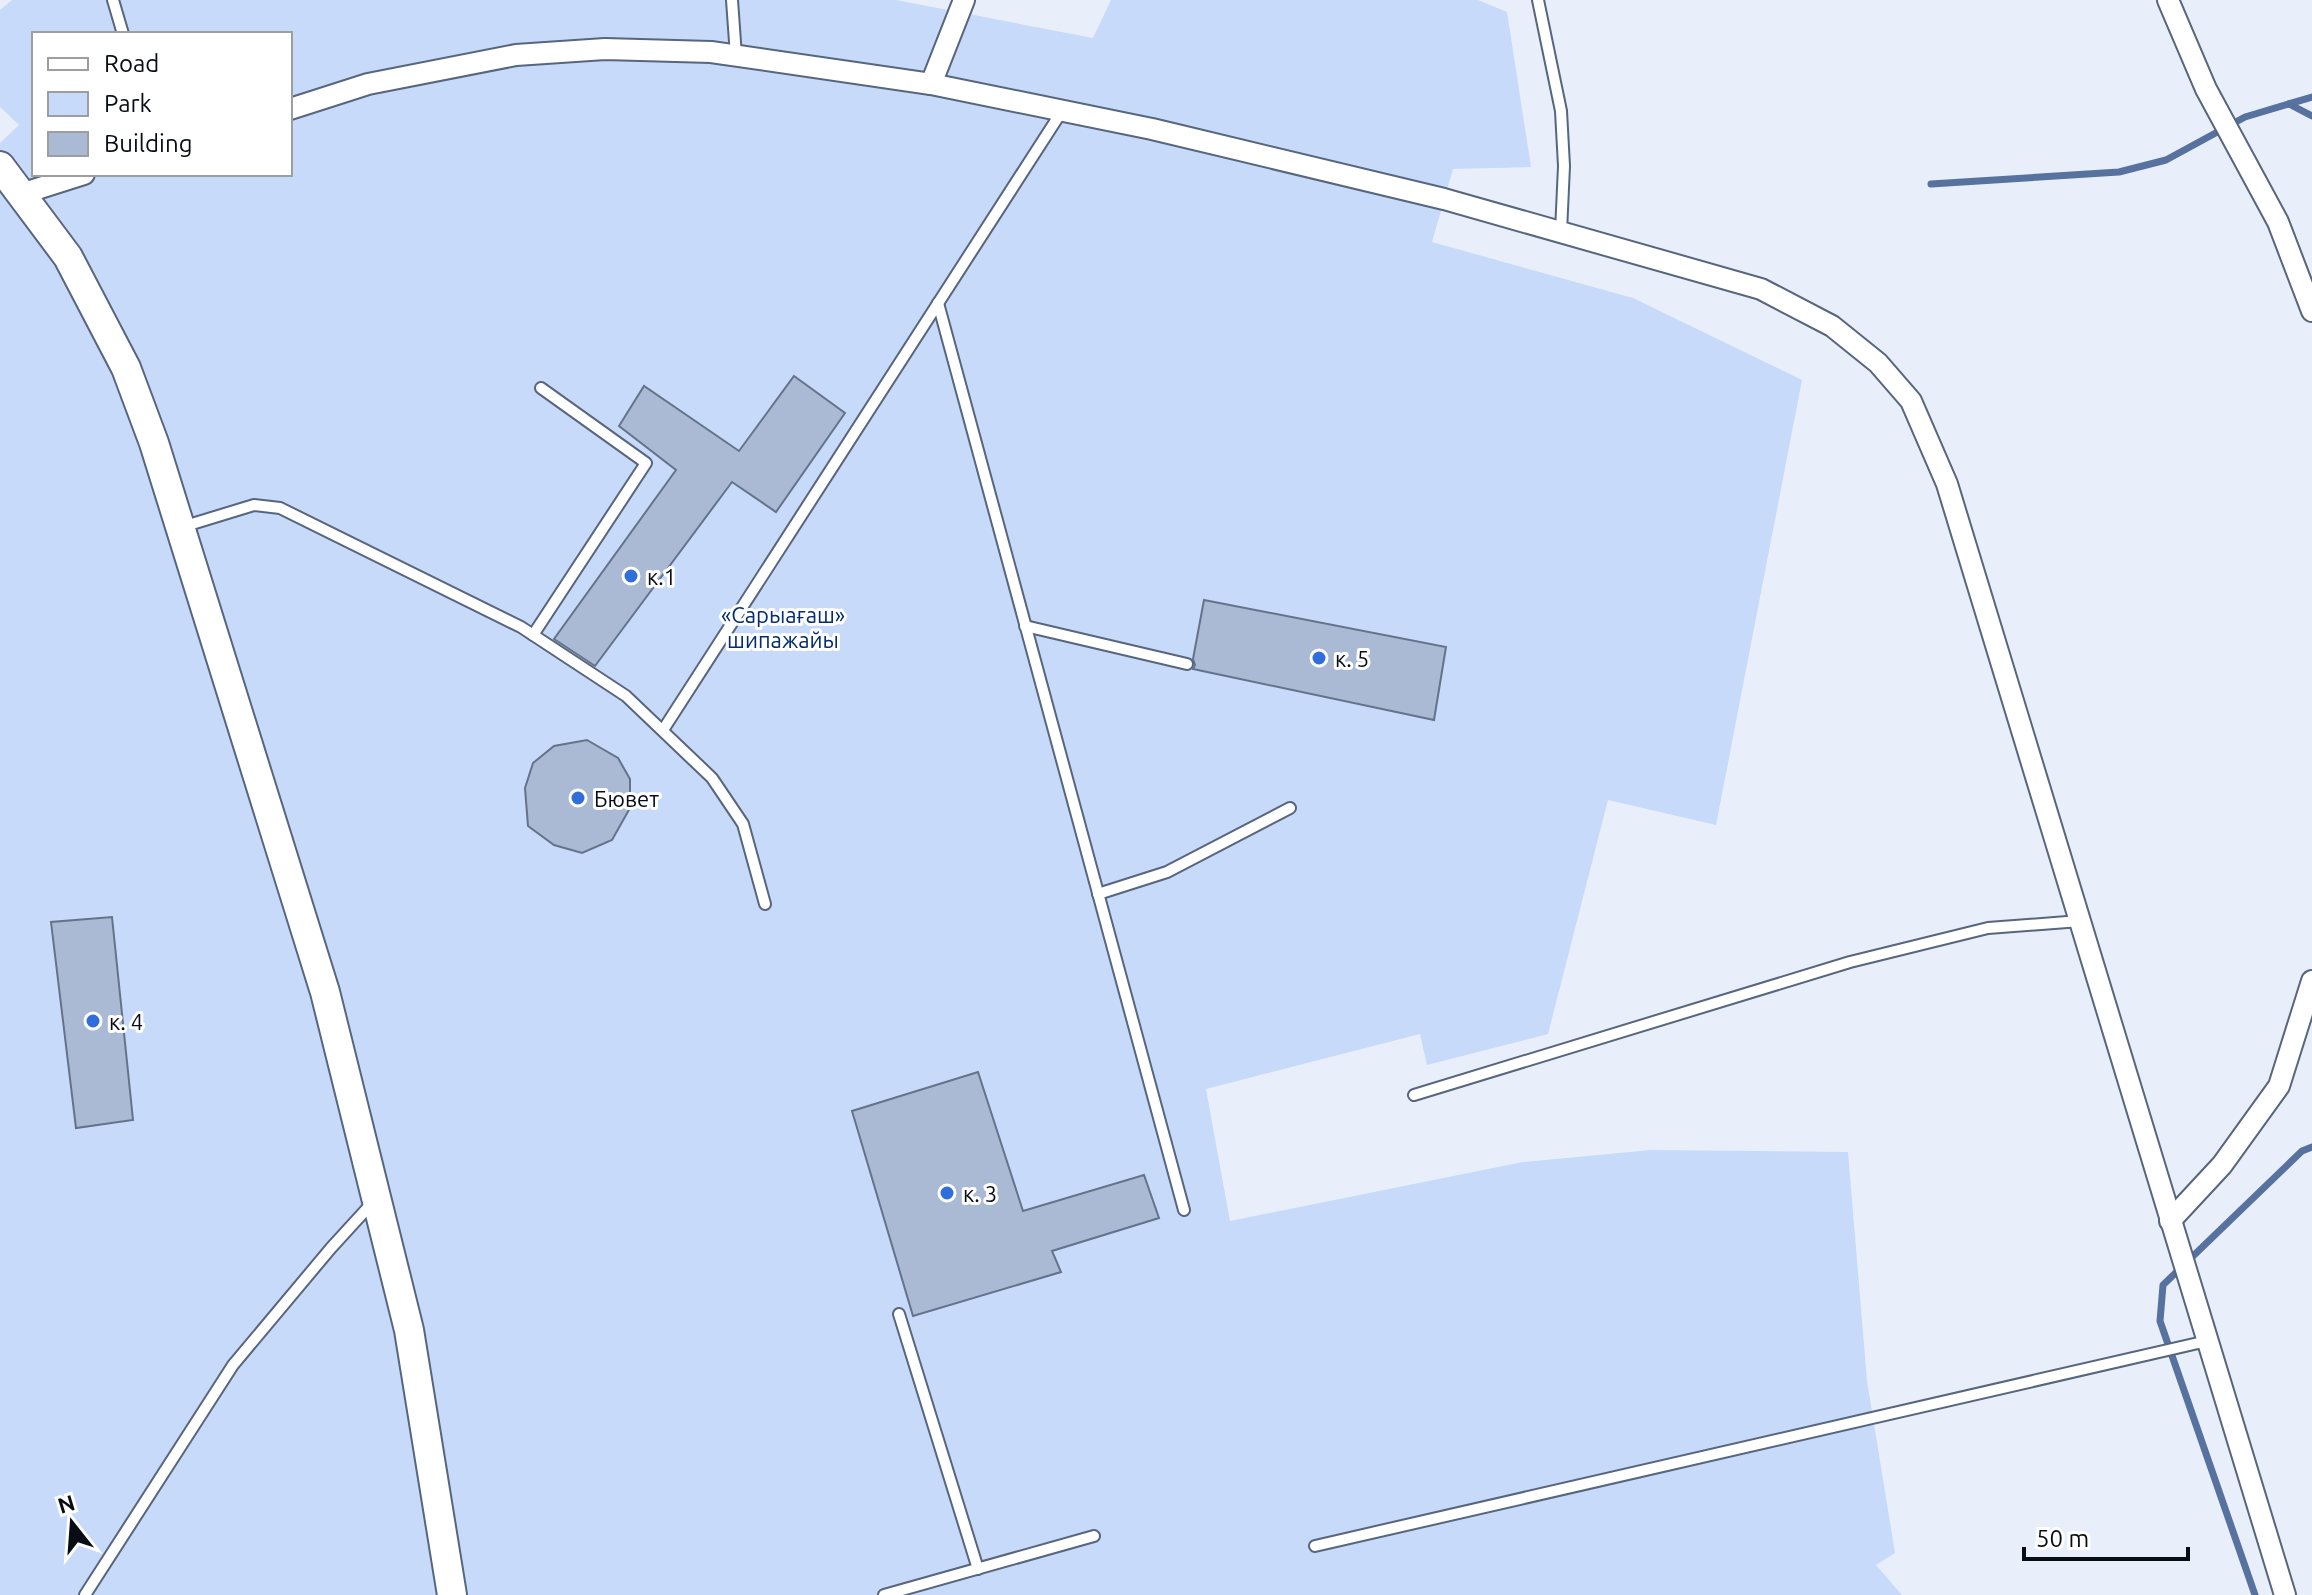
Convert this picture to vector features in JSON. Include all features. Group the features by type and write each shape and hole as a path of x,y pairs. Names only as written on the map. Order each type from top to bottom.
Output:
{"main road":[{"path":"0,166 68,257 126,368 154,443 325,992 409,1330 452,1595"}],"street":[{"path":"931,84 964,0"},
{"path":"2168,0 2206,89 2278,222 2312,311"},
{"path":"292,108 368,84 516,55 605,49 711,52 931,84 1152,129 1444,199 1761,289 1832,326 1878,363 1911,401 1947,484 2285,1595"},
{"path":"21,194 78,176"},
{"path":"2170,1221 2222,1165 2279,1086 2312,981"}],"lane":[{"path":"113,0 122,32"},
{"path":"732,0 736,56"},
{"path":"1538,0 1561,111 1564,166 1561,232"},
{"path":"663,730 1062,111"},
{"path":"938,303 1184,1210"},
{"path":"533,635 646,463 541,388"},
{"path":"180,527 254,505 280,508 521,627 626,696 712,778 743,824 765,904"},
{"path":"1025,626 1187,664"},
{"path":"1098,894 1167,872 1290,808"},
{"path":"1414,1095 1850,962 1988,928 2080,921"},
{"path":"85,1595 233,1365 377,1198"},
{"path":"899,1314 978,1569"},
{"path":"1315,1546 2207,1341"},
{"path":"884,1595 1094,1536"}],"green space":[{"name":"«Сарыағаш» шипажайы","path":"12,0 896,0 1093,38 1111,0 1478,0 1507,12 1531,167 1453,169 1432,242 1633,298 1802,380 1716,825 1608,800 1548,1034 1427,1065 1420,1034 1206,1089 1230,1221 1523,1162 1651,1150 1848,1152 1867,1381 1895,1553 1876,1565 1902,1595 0,1595 0,143 19,125 0,107 0,10"}],"building":[{"name":"к.1","path":"794,376 845,413 776,512 732,482 595,666 554,639 676,470 619,426 644,386 739,451"},
{"name":"к. 5","path":"1204,600 1446,647 1434,720 1193,669"},
{"name":"Бювет","path":"587,740 618,758 630,779 630,808 612,840 582,853 554,845 528,826 525,788 533,763 554,746"},
{"name":"к. 4","path":"112,917 133,1120 76,1128 51,922"},
{"name":"к. 3","path":"978,1072 1023,1211 1144,1175 1159,1218 1052,1251 1061,1272 913,1316 852,1111"}],"waterway":[{"path":"1931,184 2119,172 2166,160 2245,117 2312,97"},
{"path":"2289,104 2312,116"},
{"path":"2255,1595 2160,1321 2163,1285 2302,1151 2312,1147"}],"place":[{"name":"к.1","path":"631,576"},
{"name":"к. 5","path":"1319,658"},
{"name":"Бювет","path":"578,798"},
{"name":"к. 4","path":"93,1021"},
{"name":"к. 3","path":"947,1193"}]}
